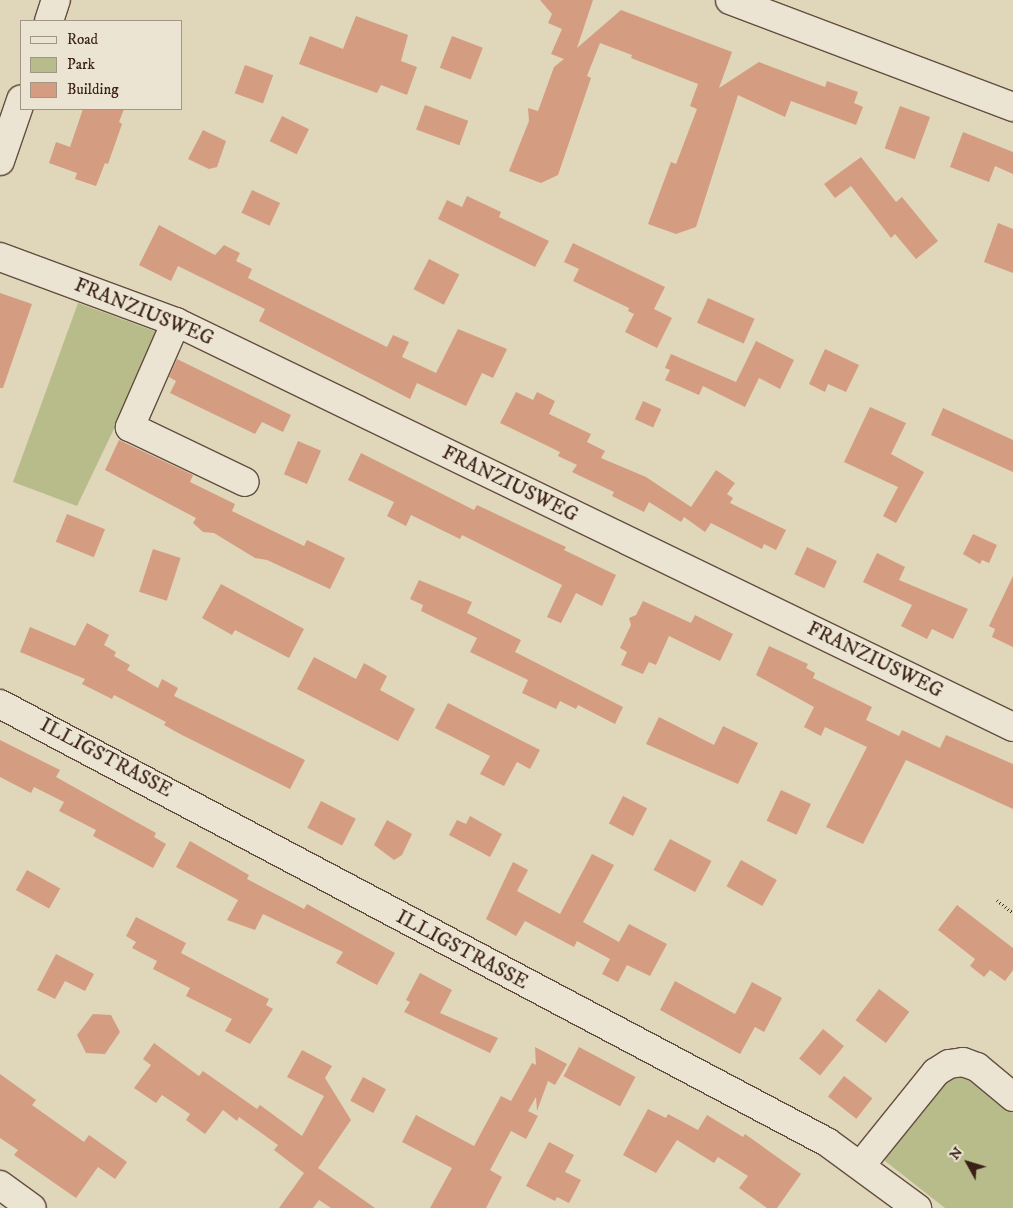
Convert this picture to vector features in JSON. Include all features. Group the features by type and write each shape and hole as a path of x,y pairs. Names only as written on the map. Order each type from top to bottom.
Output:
{"street":[{"path":"49,20 56,0"},
{"path":"730,0 1013,107"},
{"path":"0,161 20,103"},
{"name":"FRANZIUSWEG","path":"0,257 176,322 1013,727"},
{"path":"176,322 130,427 245,482"},
{"name":"ILLIGSTRASSE","path":"0,704 827,1142 861,1165 917,1208"},
{"path":"861,1165 936,1072 949,1064 963,1062 977,1067 1013,1096"},
{"path":"0,1185 32,1208"}],"path":[{"path":"997,900 1013,912"}],"green space":[{"path":"78,303 160,333 77,506 13,482"},
{"path":"954,1077 975,1080 1013,1111 1013,1208 945,1208 885,1161 885,1155 937,1086"}],"building":[{"path":"540,0 593,0 577,48 621,10 732,52 719,88 759,62 825,87 827,81 858,92 854,103 863,107 856,125 791,101 785,117 738,95 696,227 676,234 648,224 671,162 676,164 697,109 690,106 698,84 631,58 632,55 600,43 587,76 591,78 558,175 541,183 509,171 529,121 528,108 538,111 554,67 564,59 551,54 562,29 548,23 552,14"},
{"path":"356,16 408,35 401,61 417,67 407,95 381,85 377,93 299,64 310,36 343,49"},
{"path":"452,36 483,48 471,80 440,68"},
{"path":"245,65 273,75 263,103 235,93"},
{"path":"425,105 468,121 459,145 416,129"},
{"path":"900,106 930,117 915,159 885,148"},
{"path":"83,110 124,110 119,122 122,124 108,164 105,163 96,186 75,179 77,173 49,163 56,142 70,147"},
{"path":"282,116 309,129 297,154 270,141"},
{"path":"203,130 226,141 217,167 209,169 188,159"},
{"path":"963,132 1013,152 1013,174 995,166 989,182 950,167"},
{"path":"861,157 896,202 902,197 938,241 916,259 895,234 891,238 851,186 835,198 824,184"},
{"path":"252,190 280,203 270,226 241,213"},
{"path":"467,196 501,212 499,217 549,241 535,267 438,219 447,200 462,207"},
{"path":"998,223 1013,229 1013,273 984,262"},
{"path":"159,225 215,255 224,245 240,253 236,261 252,269 248,278 387,347 393,335 409,342 402,357 436,373 458,329 507,349 493,378 482,373 466,406 417,383 410,399 259,321 265,309 178,266 171,281 139,265"},
{"path":"573,243 665,287 654,309 672,318 657,348 625,332 634,314 628,311 629,308 573,281 579,269 564,262"},
{"path":"429,259 459,274 444,305 414,289"},
{"path":"0,293 32,304 3,388 0,388"},
{"path":"708,298 755,319 744,343 697,323"},
{"path":"756,341 794,360 780,389 759,378 745,407 703,386 699,395 665,380 670,370 665,368 671,354 736,382"},
{"path":"825,349 859,365 846,392 828,384 825,392 809,384"},
{"path":"177,359 291,415 283,432 262,422 255,434 170,393 176,381 169,377"},
{"path":"516,392 533,400 537,392 555,401 549,414 591,434 587,442 605,451 601,458 646,477 691,507 716,470 735,483 727,494 733,498 730,503 786,530 776,550 764,544 762,549 711,523 705,532 684,517 681,522 649,502 644,512 612,496 614,492 572,472 577,465 558,456 560,452 500,423"},
{"path":"643,401 661,409 653,427 635,419"},
{"path":"870,407 906,423 891,454 924,472 896,523 883,516 898,487 844,462"},
{"path":"943,408 1013,440 1013,472 931,435"},
{"path":"119,440 193,475 190,482 235,504 232,511 304,546 307,540 345,558 330,589 267,560 255,558 214,533 203,532 193,523 196,518 105,470"},
{"path":"298,441 321,451 307,484 284,474"},
{"path":"361,453 474,510 477,505 566,547 564,550 616,575 602,606 576,593 561,623 547,617 562,585 462,535 460,539 411,515 406,526 387,516 394,502 348,480"},
{"path":"67,514 105,529 94,557 56,542"},
{"path":"973,534 997,545 989,563 982,560 980,564 963,554"},
{"path":"807,547 837,561 824,588 794,574"},
{"path":"153,549 181,558 167,601 139,592"},
{"path":"877,553 905,567 899,580 968,609 953,639 932,629 927,639 901,626 912,605 863,582"},
{"path":"1013,576 1013,647 992,637 995,629 989,626"},
{"path":"419,580 472,602 467,613 521,640 515,652 623,707 615,724 578,705 576,709 560,701 556,709 522,693 528,680 470,652 477,638 421,611 423,605 410,599"},
{"path":"221,584 304,629 289,658 235,630 232,635 202,618"},
{"path":"643,601 691,623 695,615 733,634 720,661 669,636 656,665 649,662 643,674 621,665 627,652 620,648 631,625 629,618 636,615"},
{"path":"87,623 109,635 104,645 116,652 114,656 130,665 127,670 158,688 162,679 178,688 174,696 305,760 290,789 180,734 164,725 166,722 114,695 112,699 82,684 85,679 20,652 30,627 75,646"},
{"path":"769,646 808,664 806,668 815,673 813,678 872,707 866,720 899,736 902,730 940,748 946,735 1013,764 1013,809 906,760 863,844 826,827 867,747 825,727 821,736 804,727 814,707 756,675"},
{"path":"314,657 356,679 364,663 387,676 380,690 415,709 398,741 297,689"},
{"path":"448,703 540,750 530,769 517,762 504,786 480,774 490,756 435,728"},
{"path":"659,717 714,745 723,726 758,743 738,784 646,744"},
{"path":"0,740 60,770 56,777 156,833 154,837 166,844 153,868 93,836 96,830 59,811 64,802 34,787 31,793 0,777"},
{"path":"781,790 811,804 797,835 767,821"},
{"path":"623,796 647,808 633,836 609,824"},
{"path":"321,801 356,819 342,845 307,828"},
{"path":"470,816 502,834 490,857 449,835 457,820 466,824"},
{"path":"387,820 412,834 402,855 394,860 374,845"},
{"path":"670,839 711,861 695,892 654,870"},
{"path":"190,841 249,875 247,879 304,909 307,904 395,953 377,985 336,963 343,952 263,914 255,930 227,920 238,900 176,867"},
{"path":"592,854 614,865 583,922 619,942 629,924 667,944 650,976 627,965 618,982 602,974 610,959 577,941 574,947 525,921 516,936 486,919 513,862 528,870 517,891 560,914"},
{"path":"741,860 777,880 762,906 726,886"},
{"path":"27,870 60,888 49,909 16,890"},
{"path":"957,905 1013,948 1013,970 1005,981 990,970 984,977 970,966 975,959 938,930"},
{"path":"136,917 186,943 181,953 269,999 266,1005 273,1009 250,1044 225,1031 232,1019 186,996 190,988 153,969 157,961 132,948 136,942 126,936"},
{"path":"56,954 94,974 85,991 65,981 55,999 37,990"},
{"path":"420,973 452,990 440,1013 498,1038 490,1053 404,1012 410,1002 406,1000"},
{"path":"675,981 735,1014 752,982 782,998 764,1032 755,1027 740,1054 660,1010"},
{"path":"879,989 909,1012 886,1043 856,1020"},
{"path":"93,1014 111,1015 120,1032 105,1054 86,1053 77,1035"},
{"path":"823,1029 844,1046 820,1076 799,1059"},
{"path":"154,1043 199,1076 203,1071 257,1109 260,1105 302,1136 324,1096 287,1077 302,1050 332,1066 325,1078 351,1120 318,1168 375,1208 331,1208 319,1200 313,1208 279,1208 304,1173 274,1150 278,1145 239,1117 237,1121 223,1110 205,1134 186,1120 190,1114 162,1095 156,1103 134,1088 151,1065 143,1059"},
{"path":"535,1047 567,1064 555,1085 548,1081 537,1111 536,1097 528,1111 538,1116 526,1139 511,1131 490,1170 502,1177 486,1208 430,1208 452,1168 402,1142 416,1115 474,1146 501,1096 511,1101 532,1063 536,1065"},
{"path":"579,1047 636,1077 620,1106 564,1076"},
{"path":"0,1074 36,1100 32,1105 84,1142 89,1135 127,1162 115,1179 98,1167 76,1198 14,1155 18,1150 0,1138"},
{"path":"844,1076 872,1098 856,1119 828,1096"},
{"path":"363,1077 386,1089 373,1113 350,1101"},
{"path":"648,1109 666,1118 668,1114 698,1130 707,1115 743,1137 745,1134 801,1174 777,1208 767,1208 739,1188 748,1176 718,1157 714,1163 677,1140 656,1173 623,1155"},
{"path":"549,1142 574,1155 565,1172 581,1180 569,1203 557,1197 555,1201 526,1186"}]}
